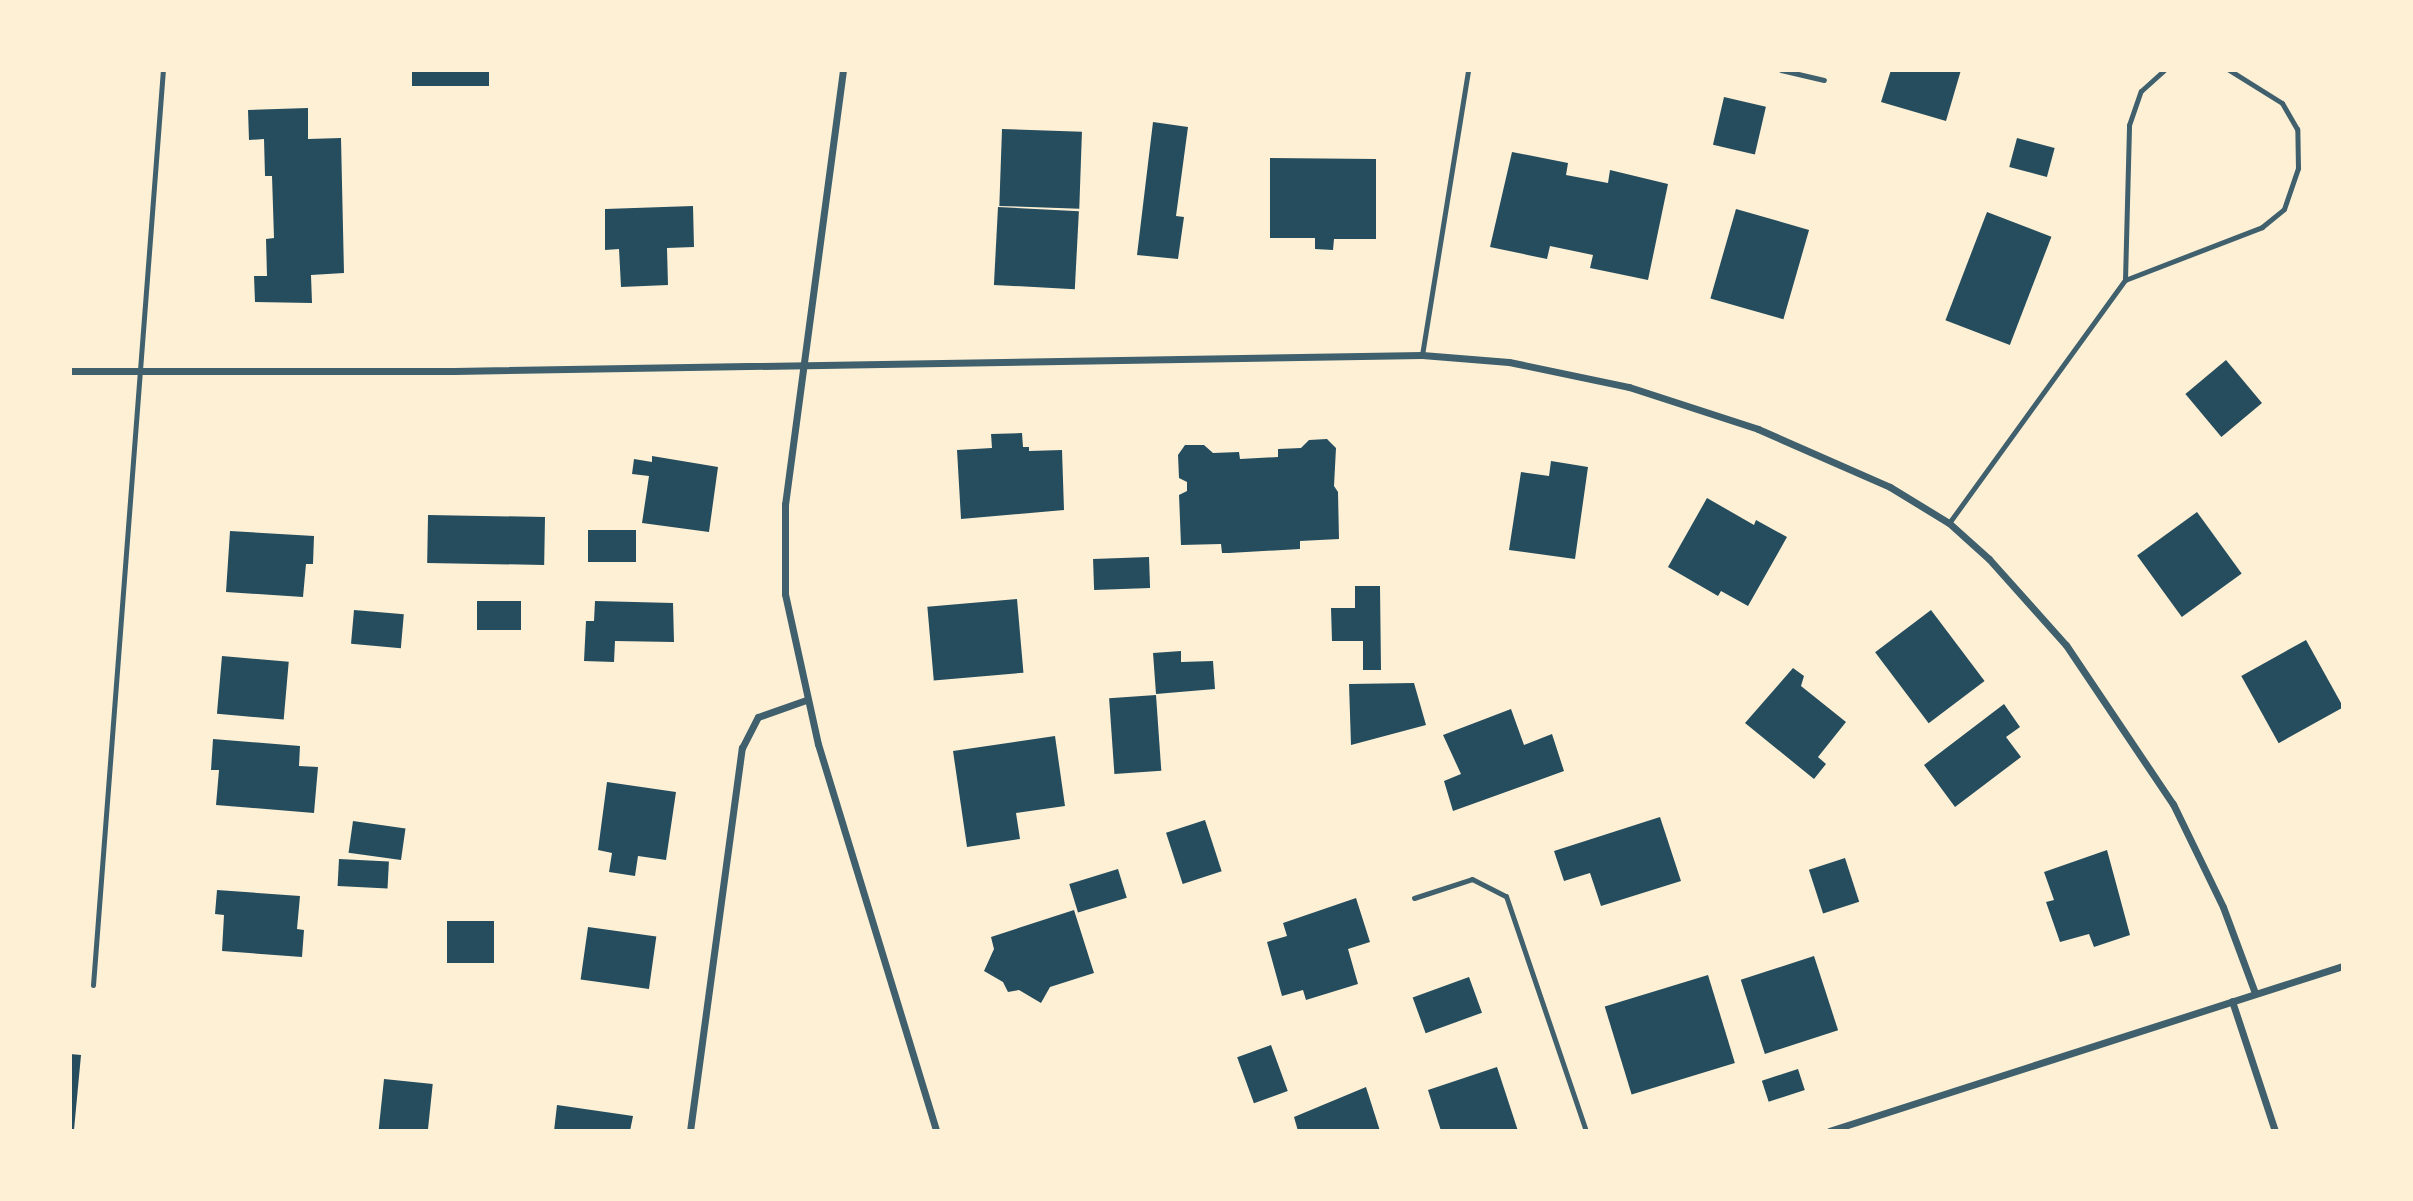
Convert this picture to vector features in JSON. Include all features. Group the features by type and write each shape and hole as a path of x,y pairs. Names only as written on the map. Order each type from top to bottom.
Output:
{"street":[{"path":"844,70 783,546 785,594 806,700 936,1131"},
{"path":"70,371 139,373 806,366 1422,355 1569,372 1701,408 1839,464 1949,523 2027,598 2105,697 2201,858 2255,993"},
{"path":"690,1131 742,748 758,717 806,700"},
{"path":"1829,1131 2343,966"},
{"path":"2232,1000 2275,1131"}],"lane":[{"path":"93,985 163,70"},
{"path":"1422,355 1468,70"},
{"path":"1781,70 1824,80"},
{"path":"2125,280 2129,125 2141,91 2164,70"},
{"path":"1949,523 2125,280 2262,227 2284,209 2292,193 2300,147 2291,115 2266,90 2229,70"},
{"path":"1414,898 1472,879 1506,896 1586,1131"}],"building":[{"path":"412,70 489,70 489,86 412,86"},
{"path":"1891,70 1961,70 1946,121 1881,102"},
{"path":"1724,97 1766,107 1755,154 1713,145"},
{"path":"308,108 308,139 341,138 344,273 311,275 312,303 255,302 254,276 267,276 266,239 274,238 272,176 265,176 264,139 249,140 248,110"},
{"path":"1153,122 1188,127 1176,216 1184,217 1178,259 1137,255"},
{"path":"1002,129 1082,132 1079,209 999,206"},
{"path":"2017,138 2055,148 2047,177 2009,167"},
{"path":"1512,152 1568,163 1566,175 1608,183 1610,170 1668,184 1648,280 1590,268 1593,255 1550,246 1547,259 1490,247"},
{"path":"1270,158 1376,159 1376,239 1334,239 1333,250 1315,249 1315,238 1270,238"},
{"path":"693,206 694,247 667,248 668,285 621,287 619,249 605,250 605,209"},
{"path":"998,207 1079,211 1075,289 994,285"},
{"path":"1736,209 1809,230 1783,319 1710,298"},
{"path":"1987,212 2051,237 2010,345 1945,320"},
{"path":"2226,360 2262,403 2221,437 2185,394"},
{"path":"1022,433 1023,447 1029,447 1029,451 1062,450 1064,510 961,519 957,450 992,448 991,434"},
{"path":"1327,439 1336,448 1334,486 1338,492 1339,539 1300,541 1300,549 1229,553 1222,553 1221,544 1181,545 1179,495 1187,491 1187,482 1179,478 1178,455 1185,445 1204,445 1213,453 1239,452 1240,459 1278,457 1278,449 1301,448 1309,440"},
{"path":"652,456 718,467 709,532 642,523 649,476 632,474 634,459 652,462"},
{"path":"1551,461 1588,467 1575,559 1509,550 1521,472 1549,476"},
{"path":"1707,498 1754,525 1756,520 1787,537 1748,606 1721,591 1718,596 1668,567"},
{"path":"2197,512 2242,573 2182,617 2137,555"},
{"path":"428,515 545,517 544,565 427,563"},
{"path":"588,530 636,530 636,562 588,562"},
{"path":"230,531 314,536 313,564 306,564 303,597 226,592"},
{"path":"1149,557 1150,588 1094,590 1093,559"},
{"path":"1355,586 1380,586 1381,670 1363,670 1363,641 1332,641 1331,608 1355,608"},
{"path":"1017,599 1023,673 934,681 927,607"},
{"path":"477,601 521,601 521,630 477,630"},
{"path":"595,601 673,603 674,642 615,641 614,662 584,661 586,621 594,621"},
{"path":"354,610 404,614 401,648 351,644"},
{"path":"1931,610 1985,681 1929,723 1875,652"},
{"path":"2306,640 2343,708 2279,743 2241,676"},
{"path":"1181,651 1181,662 1213,661 1215,689 1156,694 1153,653"},
{"path":"222,656 289,662 284,720 217,714"},
{"path":"1793,668 1804,676 1801,686 1846,722 1818,757 1826,764 1814,779 1745,723"},
{"path":"1414,683 1426,725 1351,745 1349,684"},
{"path":"1156,695 1161,771 1114,774 1109,698"},
{"path":"2004,704 2020,727 2006,737 2021,757 1955,807 1924,765"},
{"path":"1511,709 1524,745 1552,734 1564,771 1453,811 1444,781 1461,774 1443,735"},
{"path":"1055,736 1065,806 1016,813 1020,839 967,847 953,751"},
{"path":"213,739 300,746 299,766 318,767 314,813 216,805 219,770 211,770"},
{"path":"607,782 676,792 666,860 638,856 635,876 609,872 612,853 598,850"},
{"path":"1660,817 1681,881 1601,906 1590,873 1564,881 1554,851"},
{"path":"1205,820 1222,871 1183,884 1166,833"},
{"path":"353,821 405,828 401,860 349,853"},
{"path":"2107,850 2130,935 2094,947 2089,934 2060,942 2046,902 2054,900 2044,872"},
{"path":"1845,858 1859,902 1823,913 1809,870"},
{"path":"339,859 389,862 388,889 338,886"},
{"path":"1118,869 1127,898 1078,913 1069,884"},
{"path":"217,890 300,896 297,929 304,930 302,957 222,951 224,915 215,914"},
{"path":"1356,898 1370,942 1348,949 1358,984 1306,1000 1303,990 1282,996 1267,942 1287,936 1283,923"},
{"path":"1074,910 1094,973 1050,987 1041,1003 1019,990 1008,992 1003,982 984,971 994,949 991,937"},
{"path":"447,921 494,921 494,963 447,963"},
{"path":"588,927 656,937 649,989 581,979"},
{"path":"1814,956 1838,1030 1765,1054 1741,980"},
{"path":"1708,975 1735,1063 1632,1095 1605,1007"},
{"path":"1469,977 1482,1013 1426,1033 1413,998"},
{"path":"1271,1045 1288,1091 1254,1103 1237,1057"},
{"path":"70,1054 81,1055 74,1130 70,1129"},
{"path":"1497,1067 1518,1131 1441,1131 1428,1090"},
{"path":"1798,1069 1805,1090 1769,1102 1762,1081"},
{"path":"384,1079 433,1084 428,1131 379,1131"},
{"path":"1366,1087 1380,1131 1298,1131 1294,1117"},
{"path":"557,1105 633,1116 630,1131 554,1131"}]}
